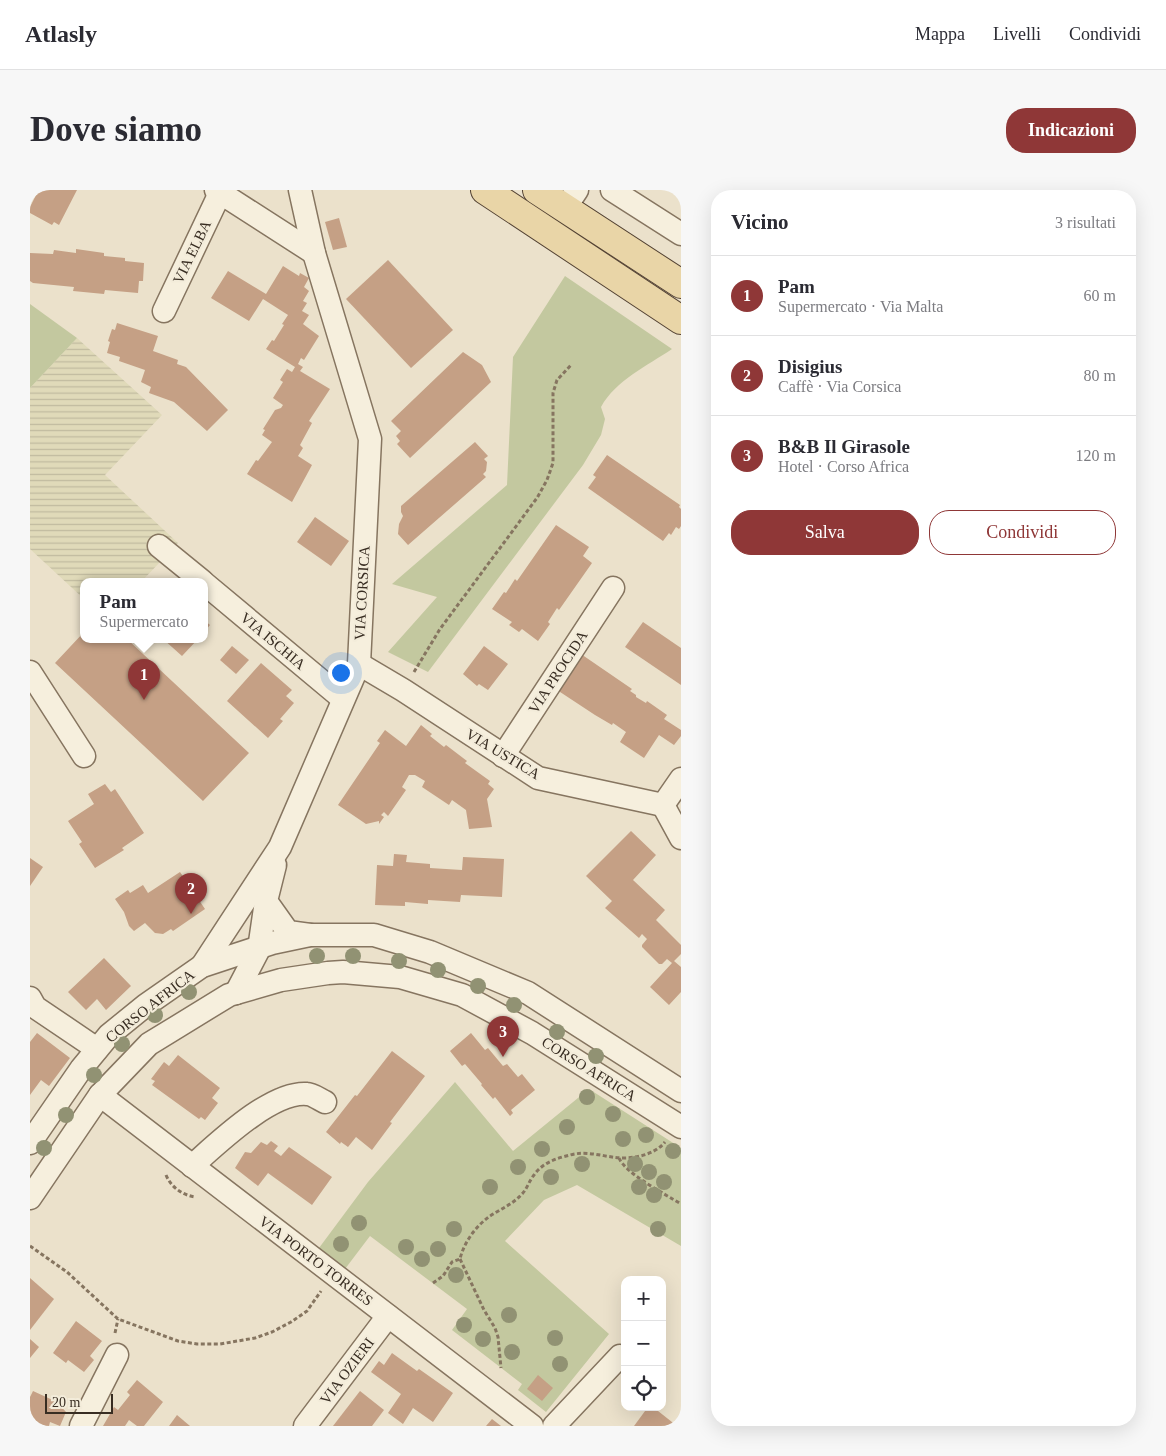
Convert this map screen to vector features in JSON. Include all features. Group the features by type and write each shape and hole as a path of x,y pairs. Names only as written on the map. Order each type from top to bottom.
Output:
{"main road":[{"path":"485,190 681,320"},
{"path":"538,190 571,199 681,284"}],"street":[{"name":"VIA CORSICA","path":"202,966 280,847 358,664 370,439 314,253 300,190"},
{"path":"612,190 681,234"},
{"path":"218,191 314,253"},
{"name":"VIA ELBA","path":"164,311 218,191"},
{"name":"VIA ISCHIA","path":"159,546 198,578"},
{"name":"VIA ISCHIA","path":"208,586 343,699"},
{"name":"VIA PROCIDA","path":"503,756 613,588"},
{"name":"VIA USTICA","path":"358,664 403,690 538,778 663,805"},
{"path":"30,672 84,756"},
{"path":"681,779 663,805 681,838"},
{"path":"236,993 259,949 266,900 280,847"},
{"path":"266,900 288,932 310,935"},
{"name":"CORSO AFRICA","path":"30,1144 81,1069 109,1034 146,1005 202,966 272,944 310,935 374,935 430,952 528,993 676,1080"},
{"name":"CORSO AFRICA","path":"30,1198 100,1095 149,1044 230,995 281,980 328,973 343,972 400,977 462,995 532,1033 678,1125"},
{"path":"30,998 34,1006 97,1050"},
{"path":"648,1106 676,1080"},
{"path":"192,1166 239,1124 283,1098 307,1094 325,1102"},
{"name":"VIA PORTO TORRES","path":"100,1095 532,1426"},
{"name":"VIA OZIERI","path":"306,1426 388,1316"},
{"path":"81,1426 118,1354"},
{"path":"554,1426 620,1356"}],"path":[{"path":"403,690 440,629 537,498 547,480 553,463 553,394 557,380 572,366"},
{"path":"501,1368 498,1337 460,1259 462,1248 482,1222 508,1206 522,1194 534,1174 544,1165 573,1154 601,1154 619,1158 642,1155 661,1147 678,1125"},
{"path":"619,1158 621,1163 639,1178 681,1204"},
{"path":"30,1246 67,1272 118,1319 166,1338 197,1344 238,1342 272,1332 307,1311 334,1274"},
{"path":"432,1283 443,1276 452,1262 460,1259"}],"shaded area":[{"path":"77,338 162,415 105,475 178,543 145,578 80,578 80,595 30,549 30,388"}],"green space":[{"path":"565,276 672,349 623,381 607,397 601,407 605,419 601,435 583,465 428,672 388,652 437,597 392,584 507,485 513,357"},
{"path":"30,304 77,338 30,388"},
{"path":"455,1082 513,1151 589,1089 681,1148 681,1246 577,1185 544,1200 505,1241 609,1334 546,1412 518,1390 522,1384 452,1330 467,1309 370,1236 345,1269 319,1248 368,1182"}],"building":[{"path":"36,190 77,190 59,225 54,222 52,225 30,213 30,207 37,193 35,192"},
{"path":"339,218 347,247 333,250 325,222"},
{"path":"76,249 104,253 104,256 125,258 125,261 144,263 143,281 139,281 138,293 105,290 104,294 73,291 74,287 33,283 30,281 30,253 53,254 54,250 76,253"},
{"path":"388,260 453,330 411,368 346,299"},
{"path":"283,266 299,276 300,273 309,278 304,287 309,291 303,301 307,303 302,311 309,315 303,324 319,336 304,360 301,358 298,364 303,367 300,371 330,389 309,421 312,423 300,445 303,448 298,456 312,465 292,502 247,474 256,460 258,461 272,442 262,435 265,430 263,429 275,410 283,405 273,398 283,382 280,380 287,369 292,372 295,367 266,349 272,340 274,341 288,315 263,299 249,321 211,298 228,271 266,294"},
{"path":"117,323 158,336 153,351 178,360 177,364 186,367 228,410 207,431 174,402 149,393 151,387 141,382 145,370 119,361 120,357 107,353 112,329 115,330"},
{"path":"463,352 482,365 491,382 410,458 397,444 400,441 396,436 401,431 391,421"},
{"path":"475,442 488,456 484,459 487,462 486,471 483,474 486,477 408,545 398,534 399,524 403,516 401,506"},
{"path":"607,455 680,505 681,526 679,529 676,527 671,535 669,533 663,541 588,488 596,477 593,475"},
{"path":"315,517 349,541 331,566 297,542"},
{"path":"556,525 589,547 583,556 592,563 559,610 557,608 548,622 550,624 538,641 522,629 519,632 509,625 512,622 492,609 515,579 517,581"},
{"path":"643,622 681,648 681,685 625,647"},
{"path":"80,636 80,643 131,643 249,753 203,801 55,663"},
{"path":"167,643 194,643 182,656"},
{"path":"232,646 249,660 236,674 220,660"},
{"path":"484,646 508,664 488,690 479,684 477,686 463,674"},
{"path":"578,652 632,689 630,691 636,697 646,703 647,701 667,715 664,719 681,730 681,736 674,745 659,735 644,758 620,742 626,732 613,723 612,725 595,715 554,688"},
{"path":"261,663 292,690 286,696 294,703 280,719 283,721 268,738 227,701"},
{"path":"421,725 432,734 430,736 444,747 446,745 467,761 465,763 490,781 488,784 494,789 487,799 492,827 469,829 466,810 452,800 449,805 422,787 425,781 415,775 409,775 402,787 406,790 388,816 384,812 381,815 384,817 379,824 379,821 366,824 338,805 380,743 377,741 385,730 406,746"},
{"path":"105,784 111,792 115,789 144,833 122,848 124,850 95,868 79,844 82,842 68,821 94,804 88,794"},
{"path":"631,831 656,855 633,880 665,910 656,920 681,945 681,954 674,961 681,967 681,992 669,1005 650,987 672,963 667,959 662,964 659,964 642,947 647,939 642,934 639,938 605,908 612,901 586,876"},
{"path":"394,854 407,855 406,862 430,864 430,868 462,870 463,857 504,859 502,897 461,895 460,902 428,900 428,904 405,902 405,906 375,905 377,865 393,866"},
{"path":"30,858 43,867 30,886"},
{"path":"180,872 205,909 173,931 171,929 163,934 155,933 145,923 134,931 129,926 124,912 115,899 128,890 130,893 143,885 148,893"},
{"path":"104,958 131,986 106,1010 97,999 86,1010 68,992"},
{"path":"37,1033 70,1058 49,1086 41,1080 30,1095 30,1042"},
{"path":"471,1033 485,1050 488,1048 503,1066 507,1064 518,1077 522,1074 535,1090 511,1110 513,1113 510,1116 495,1097 493,1099 465,1064 462,1066 450,1051"},
{"path":"392,1051 425,1076 390,1122 392,1123 372,1150 356,1137 348,1147 341,1142 340,1144 326,1132"},
{"path":"178,1055 220,1088 212,1098 218,1103 205,1120 201,1117 199,1119 152,1085 155,1081 151,1079 164,1062 169,1066"},
{"path":"271,1141 278,1146 274,1151 281,1156 289,1147 332,1177 312,1205 268,1173 258,1186 235,1168 245,1152 251,1153 261,1142 267,1145"},
{"path":"30,1278 54,1299 30,1330"},
{"path":"76,1321 102,1341 90,1356 94,1360 84,1372 68,1360 66,1363 53,1353"},
{"path":"30,1339 39,1347 30,1358"},
{"path":"392,1353 453,1393 433,1422 413,1408 403,1424 388,1413 401,1394 371,1372 379,1361 384,1365"},
{"path":"538,1375 553,1388 542,1401 527,1389"},
{"path":"137,1380 163,1402 144,1426 137,1426 129,1420 125,1426 103,1426 114,1407 118,1410 130,1395 127,1392"},
{"path":"33,1391 57,1402 66,1412 60,1426 50,1422 49,1426 30,1426 30,1397"},
{"path":"360,1391 384,1410 372,1426 333,1426"},
{"path":"645,1411 658,1411 677,1426 634,1426"},
{"path":"177,1415 190,1426 169,1426"},
{"path":"492,1419 501,1426 486,1426"}],"place":[{"name":"Pam","path":"144,700"},
{"name":"Disigius","path":"191,914"},
{"name":"B&B Il Girasole","path":"503,1057"}]}
